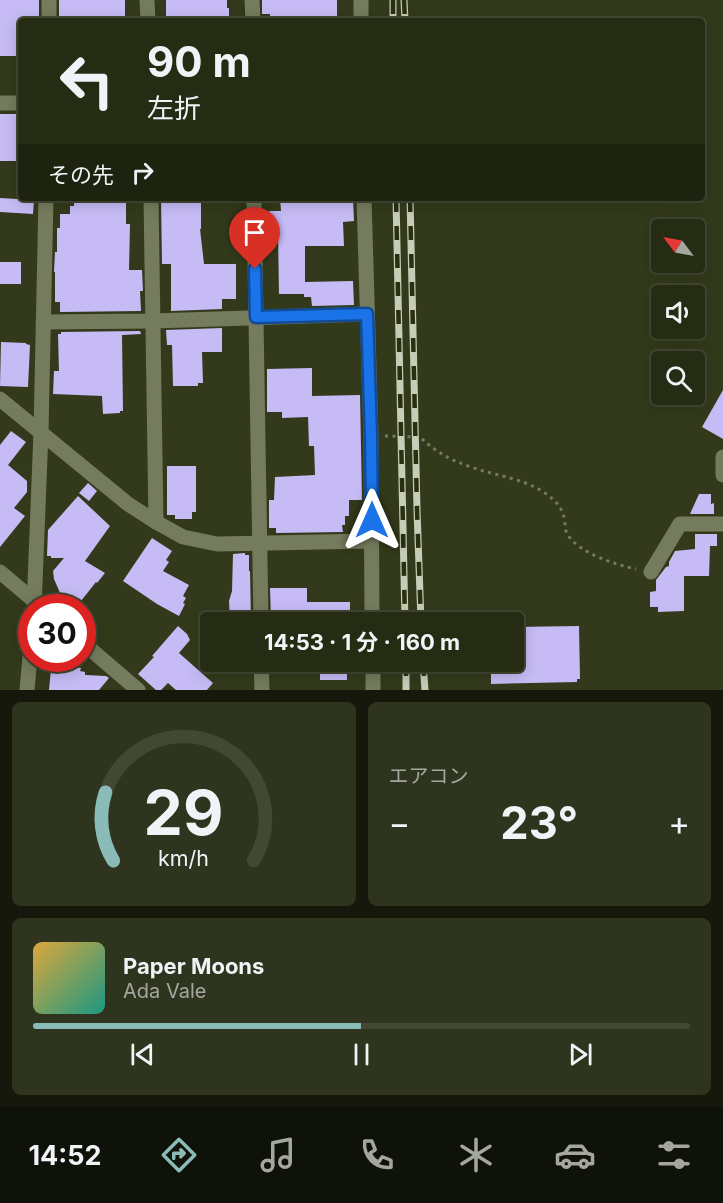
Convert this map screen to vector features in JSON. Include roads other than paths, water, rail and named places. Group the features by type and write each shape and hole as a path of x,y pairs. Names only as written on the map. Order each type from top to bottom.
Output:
{"street":[{"path":"49,0 49,18"},
{"path":"147,0 148,18"},
{"path":"252,0 253,18"},
{"path":"361,0 361,18"},
{"path":"0,104 18,103"},
{"path":"37,594 46,201"},
{"path":"151,201 156,522"},
{"path":"254,201 261,612"},
{"path":"364,201 371,436 372,612"},
{"path":"43,322 367,314"},
{"path":"0,399 128,504 183,537 217,544 372,541"},
{"path":"723,458 723,475"},
{"path":"651,572 680,524 723,524"},
{"path":"0,572 25,594"},
{"path":"96,654 138,690"},
{"path":"27,690 29,672"},
{"path":"261,672 262,690"},
{"path":"373,672 373,690"}],"railway":[{"path":"393,0 393,18"},
{"path":"404,0 405,18"},
{"path":"396,201 405,612"},
{"path":"410,201 421,612"},
{"path":"406,672 406,690"},
{"path":"424,672 425,690"}]}
